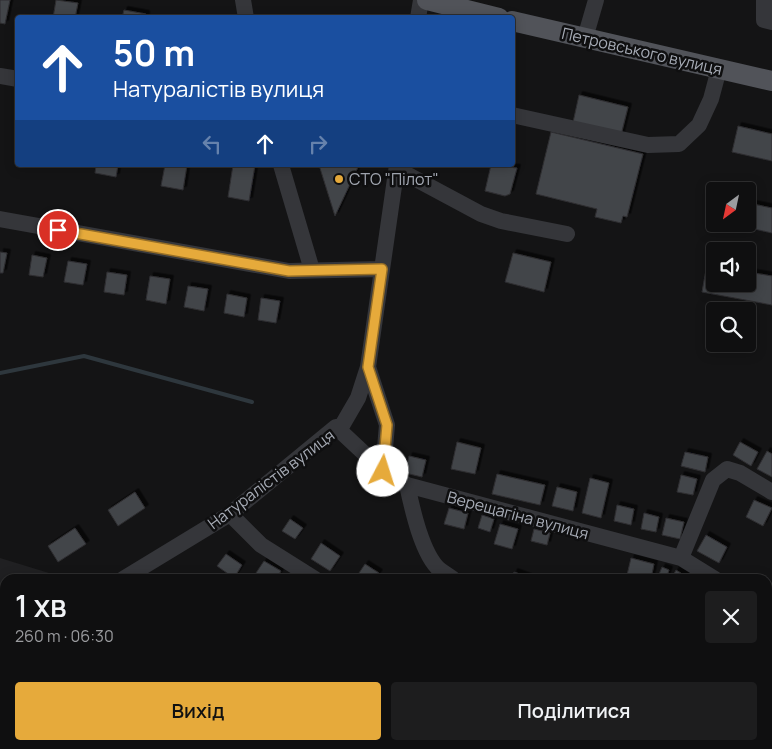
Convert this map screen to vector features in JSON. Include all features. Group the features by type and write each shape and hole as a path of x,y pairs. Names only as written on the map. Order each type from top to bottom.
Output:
{"main road":[{"path":"427,0 487,15"},
{"name":"Петровського вулиця","path":"515,22 772,81"}],"street":[{"path":"243,0 246,15"},
{"path":"418,15 421,0"},
{"path":"585,38 596,0"},
{"path":"764,0 764,20 772,22"},
{"path":"515,116 648,145 679,144 699,125 711,99 719,69"},
{"path":"0,76 15,78"},
{"path":"282,167 312,270"},
{"path":"397,167 481,214 501,221 567,234"},
{"name":"Натуралістів вулиця","path":"131,574 230,514 336,427 340,428 358,398 368,367 397,167"},
{"path":"0,220 289,271 382,269"},
{"path":"368,367 387,425 383,471"},
{"name":"Верещагіна вулиця","path":"336,427 383,471 407,485 681,558 707,574"},
{"path":"681,558 713,480 719,473 728,469 740,473 772,492"},
{"path":"407,485 411,504 429,557 439,570 445,574"},
{"path":"230,514 261,545 307,574"}],"shaded area":[{"path":"0,558 52,574 0,574"}],"building":[{"path":"0,0 10,0 5,24 0,23"},
{"path":"56,0 78,3 76,15 54,15"},
{"path":"124,10 146,14 146,15 123,15"},
{"path":"579,95 628,107 620,139 572,127"},
{"path":"738,126 772,134 772,161 732,152"},
{"path":"551,132 643,154 627,217 623,216 621,223 595,217 597,209 536,194"},
{"path":"96,167 118,167 116,177 95,173"},
{"path":"165,167 187,167 183,190 161,186"},
{"path":"233,167 255,167 249,201 228,197"},
{"name":"СТО \"Пілот\"","path":"320,167 358,167 335,216"},
{"path":"491,167 517,168 510,194 505,196 485,191"},
{"path":"756,205 772,208 772,233 756,229"},
{"path":"0,252 7,253 3,273 0,273"},
{"path":"513,253 551,262 544,292 505,282"},
{"path":"32,255 47,258 43,277 29,275"},
{"path":"68,261 87,264 83,285 64,282"},
{"path":"706,270 706,292 756,292 756,273 772,276 772,305 702,292"},
{"path":"107,272 127,275 124,295 104,292"},
{"path":"150,276 170,279 166,304 146,300"},
{"path":"188,286 208,289 204,311 184,307"},
{"path":"227,294 247,298 244,317 224,313"},
{"path":"261,298 280,301 276,323 258,320"},
{"path":"457,442 481,448 475,474 451,469"},
{"path":"740,442 758,452 751,466 733,455"},
{"path":"767,451 772,454 772,477 757,469"},
{"path":"685,452 708,457 705,472 681,466"},
{"path":"409,456 426,460 422,477 405,473"},
{"path":"497,474 545,485 540,505 492,494"},
{"path":"681,475 697,479 693,495 677,492"},
{"path":"590,478 609,483 601,518 582,513"},
{"path":"557,487 577,492 573,511 552,506"},
{"path":"135,492 145,508 118,526 108,510"},
{"path":"754,500 772,508 763,526 746,517"},
{"path":"617,505 634,509 631,525 614,521"},
{"path":"449,508 468,513 464,529 444,524"},
{"path":"644,513 659,517 656,532 641,529"},
{"path":"482,515 494,519 490,532 478,528"},
{"path":"666,518 684,522 680,539 662,535"},
{"path":"290,519 303,528 295,539 282,531"},
{"path":"500,524 518,529 512,549 494,544"},
{"path":"75,528 86,544 58,562 48,546"},
{"path":"534,529 550,533 547,545 531,541"},
{"path":"706,535 727,547 719,563 697,551"},
{"path":"321,543 340,556 330,571 311,559"},
{"path":"226,554 242,565 236,574 228,574 217,566"},
{"path":"631,558 654,564 652,574 627,574"},
{"path":"264,561 281,571 279,574 255,574"},
{"path":"365,564 379,573 378,574 358,574"},
{"path":"662,567 669,570 668,574 659,574"},
{"path":"676,570 682,574 674,574"}],"waterway":[{"path":"0,373 84,356 252,402"}],"place":[{"name":"СТО \"Пілот\"","path":"339,179"}],"route":[{"path":"58,230 289,271 382,269 368,367 387,425 383,471"}]}
